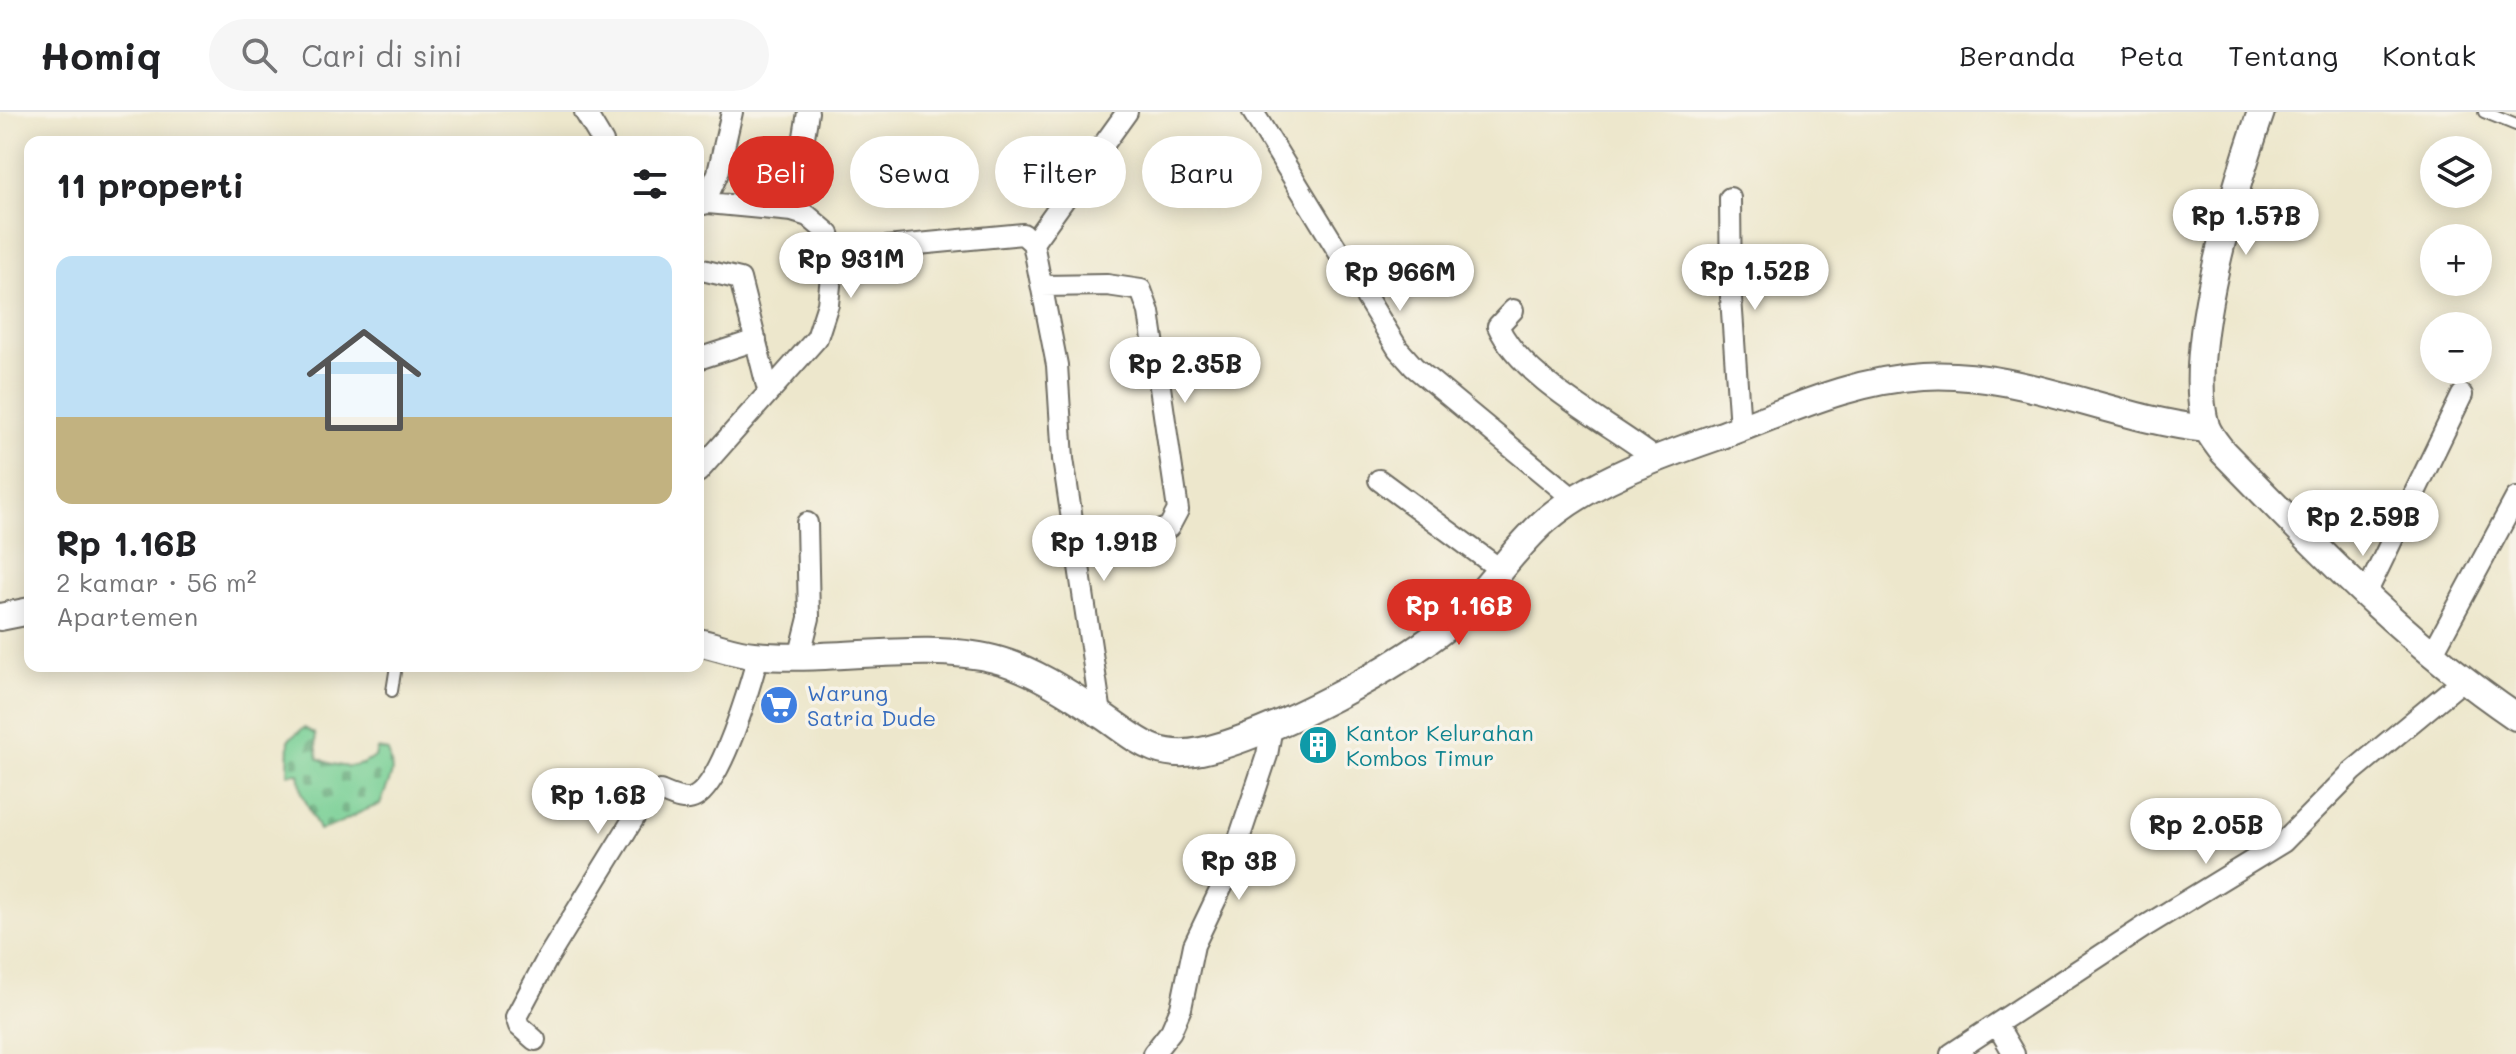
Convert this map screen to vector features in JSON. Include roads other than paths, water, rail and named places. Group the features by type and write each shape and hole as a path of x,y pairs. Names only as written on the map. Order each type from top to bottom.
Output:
{"street":[{"path":"585,112 599,136"},
{"path":"704,198 718,173 732,112"},
{"path":"792,211 808,112"},
{"path":"1033,243 1127,112"},
{"path":"1253,112 1398,349 1414,367 1575,500"},
{"path":"2261,112 2225,235 2205,323 2199,369 2207,429 2223,452 2365,596 2431,656 2516,717"},
{"path":"1730,198 1731,297 1740,428"},
{"path":"704,203 792,211 821,225 829,234 834,252 828,304 817,338 704,465"},
{"path":"834,252 1023,234 1033,243 1057,365 1063,459 1101,714"},
{"path":"704,270 740,279 768,390"},
{"path":"1042,286 1107,285 1141,290 1149,312 1178,510 1169,527 1143,537 1076,547"},
{"path":"1513,310 1498,326 1523,360 1587,414 1656,459"},
{"path":"704,357 756,340"},
{"path":"704,643 758,656 954,655 995,659 1066,693 1101,714 1129,737 1173,754 1200,751 1272,726 1358,684 1424,641 1456,619 1546,520 1575,500 1656,459 1838,391 1922,376 1976,377 2128,416 2207,429"},
{"path":"2365,596 2462,395"},
{"path":"1379,480 1501,570"},
{"path":"2431,656 2516,498"},
{"path":"800,654 809,618 807,523"},
{"path":"0,617 24,612"},
{"path":"535,1040 519,1026 516,1017 547,959 645,800 660,791 686,800 693,798 707,785 741,718 758,656"},
{"path":"1951,1054 2144,927 2283,842 2353,771 2463,680"},
{"path":"1153,1054 1171,1031 1181,1008 1194,945 1226,878 1267,755 1272,726"},
{"path":"1997,1025 2014,1054"}],"lane":[{"path":"2484,112 2516,125"},
{"path":"392,691 395,672"}],"place":[{"name":"Warung Satria Dude","path":"779,705"},
{"name":"Kantor Kelurahan Kombos Timur","path":"1318,745"}]}
